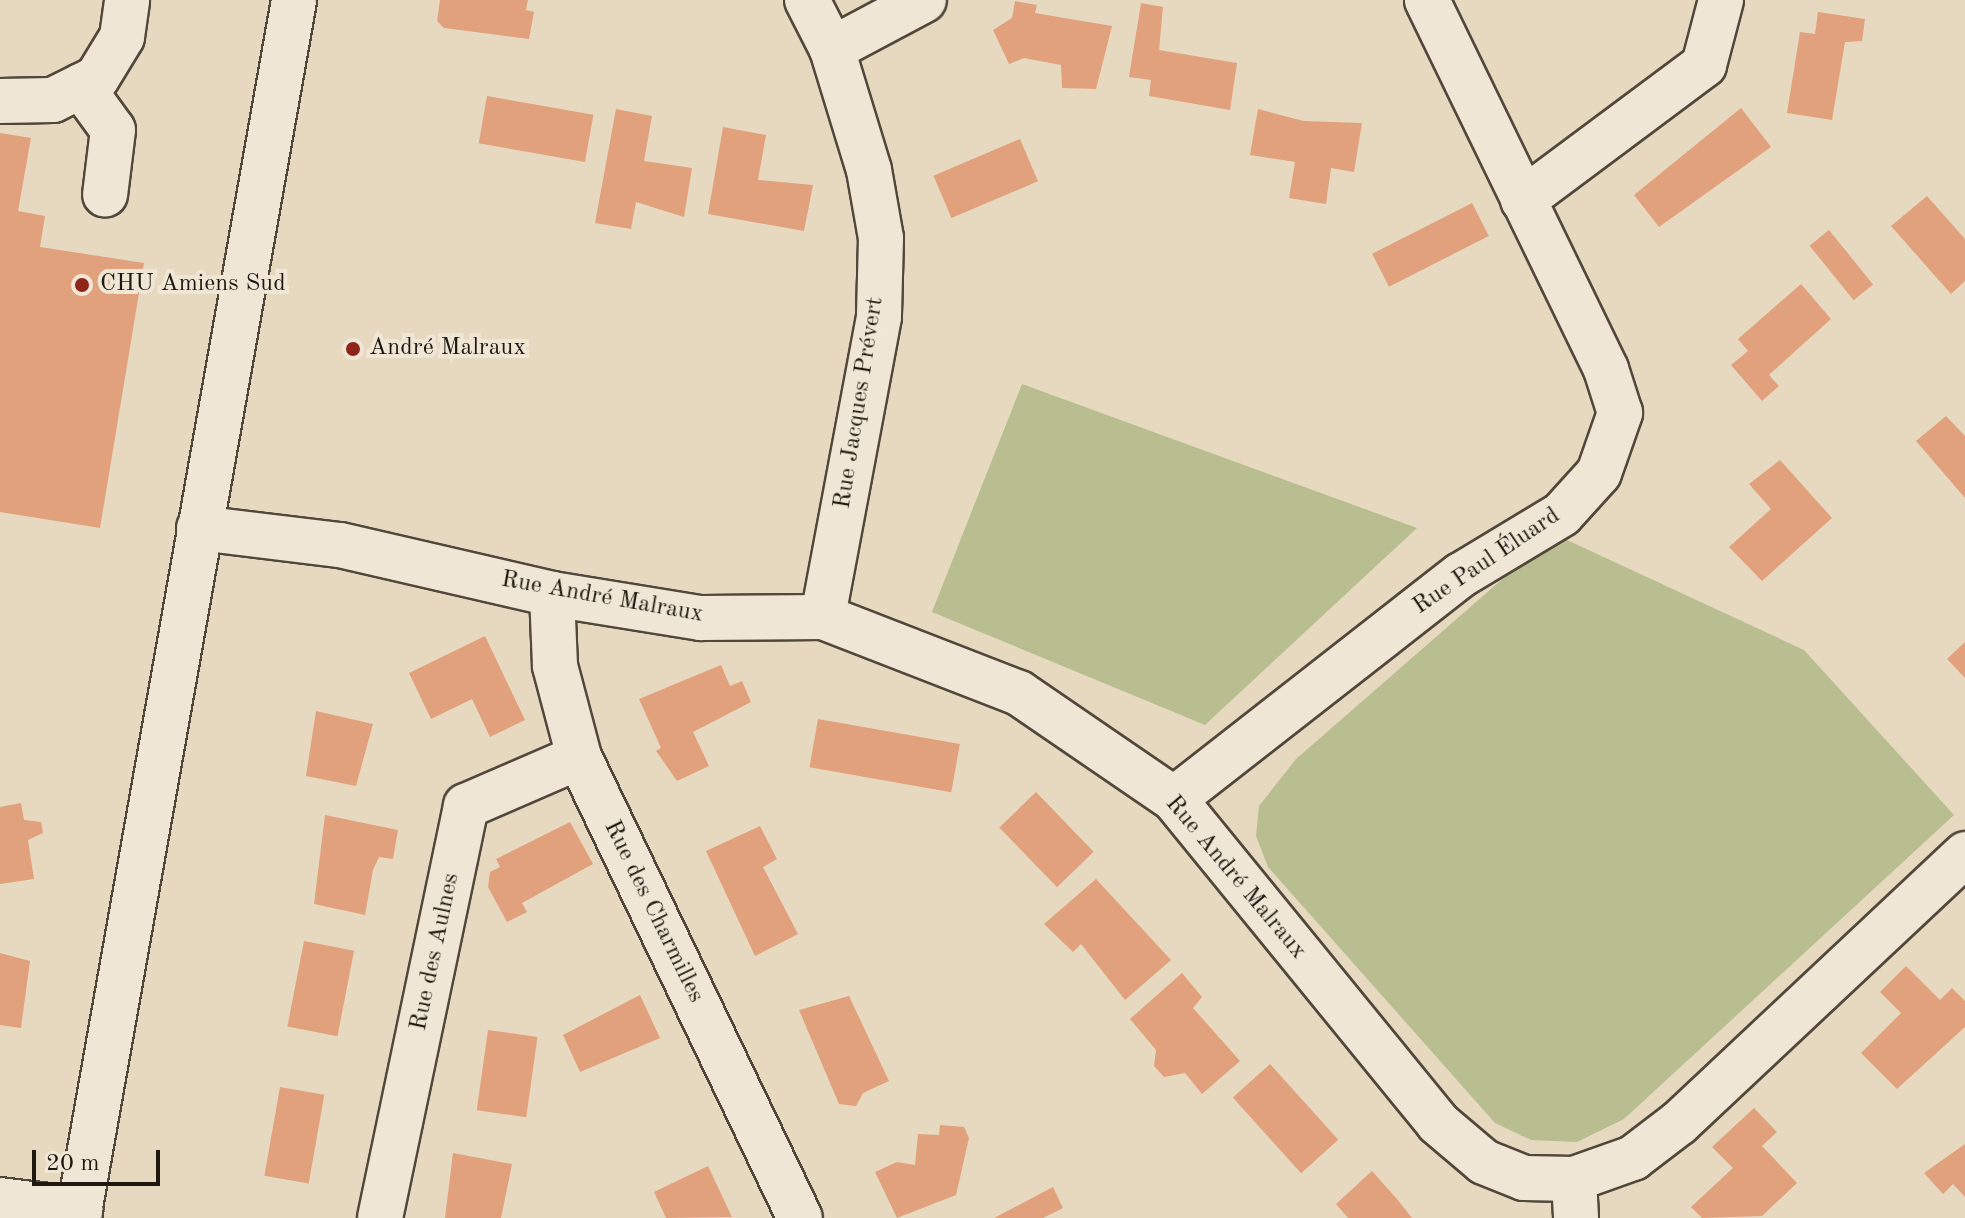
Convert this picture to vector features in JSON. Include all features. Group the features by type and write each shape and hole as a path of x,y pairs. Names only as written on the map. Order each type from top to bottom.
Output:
{"street":[{"path":"0,101 53,100 97,78 122,37 127,0"},
{"path":"0,1200 79,1214 294,0"},
{"name":"Rue Jacques Prévert","path":"807,0 832,49 869,170 881,238 879,317 823,617"},
{"path":"832,49 924,0"},
{"name":"Rue Paul Éluard","path":"1174,799 1461,575 1562,514 1599,473 1620,413 1427,0"},
{"path":"1523,200 1704,65 1721,0"},
{"path":"81,86 113,130 105,195"},
{"name":"Rue André Malraux","path":"199,528 340,545 552,594 701,618 823,617 1019,693 1174,799 1438,1123 1484,1162 1575,1198 1679,1123 1965,854"},
{"name":"Rue des Charmilles","path":"552,594 555,666 579,757 800,1218"},
{"name":"Rue des Aulnes","path":"380,1218 466,806 579,757"}],"green space":[{"path":"1022,384 1417,528 1205,725 932,612"},
{"path":"1554,534 1804,650 1954,815 1624,1119 1577,1142 1531,1140 1495,1123 1268,867 1256,836 1259,806 1296,759"}],"building":[{"path":"440,0 528,0 526,10 534,12 529,39 444,28 437,21"},
{"path":"1015,1 1037,5 1035,13 1112,26 1096,89 1062,88 1061,65 1024,58 1009,64 993,30 1012,18"},
{"path":"1141,3 1163,7 1159,50 1237,63 1230,110 1149,96 1151,80 1129,77"},
{"path":"1818,12 1865,19 1862,41 1845,42 1832,120 1787,113 1800,32 1815,34"},
{"path":"487,96 593,115 585,162 479,143"},
{"path":"1741,108 1771,147 1659,227 1634,195"},
{"path":"616,109 652,116 644,161 692,168 684,217 636,202 631,229 595,223"},
{"path":"1258,109 1304,121 1362,123 1354,172 1331,168 1326,204 1289,198 1295,162 1250,155"},
{"path":"723,127 766,135 758,180 813,185 804,231 708,214"},
{"path":"0,133 31,138 18,211 45,216 40,247 144,263 100,528 0,512"},
{"path":"1020,139 1038,181 951,218 933,176"},
{"path":"1927,196 1965,239 1965,281 1951,294 1891,226"},
{"path":"1472,203 1489,236 1389,287 1372,254"},
{"path":"1829,230 1873,284 1854,300 1810,246"},
{"path":"1801,284 1831,319 1769,375 1779,386 1762,401 1731,365 1748,351 1738,339"},
{"path":"1946,416 1965,436 1965,498 1916,441"},
{"path":"1780,460 1832,518 1762,581 1729,547 1771,509 1749,484"},
{"path":"485,636 525,720 490,737 472,699 431,719 409,673"},
{"path":"1965,642 1965,678 1947,659"},
{"path":"721,665 730,686 742,681 751,702 693,732 709,766 677,781 656,751 661,748 639,699"},
{"path":"316,711 373,724 356,786 306,776"},
{"path":"818,719 960,744 951,792 809,767"},
{"path":"1036,792 1094,852 1057,887 999,827"},
{"path":"21,803 24,820 41,822 43,833 28,840 34,879 0,884 0,807"},
{"path":"325,815 398,830 393,859 379,857 373,870 365,915 314,904"},
{"path":"570,822 593,864 522,903 527,912 507,922 488,887 490,872 500,867 496,859"},
{"path":"760,826 777,859 763,867 798,934 755,956 706,851"},
{"path":"1096,879 1171,960 1125,1000 1081,944 1073,952 1044,924"},
{"path":"304,941 354,951 337,1036 287,1026"},
{"path":"0,953 30,961 21,1028 0,1025"},
{"path":"1906,966 1940,1000 1952,988 1965,1001 1965,1027 1897,1089 1861,1053 1901,1013 1880,992"},
{"path":"1182,973 1202,997 1193,1008 1240,1061 1202,1094 1185,1073 1164,1077 1154,1066 1156,1050 1130,1019"},
{"path":"640,995 660,1038 580,1072 563,1035"},
{"path":"849,996 889,1081 863,1093 856,1106 839,1104 799,1010"},
{"path":"488,1030 538,1037 526,1117 477,1110"},
{"path":"1270,1064 1338,1140 1301,1173 1233,1097"},
{"path":"280,1087 324,1095 309,1183 264,1176"},
{"path":"1754,1108 1777,1132 1762,1146 1797,1183 1762,1216 1702,1218 1691,1207 1733,1168 1712,1147"},
{"path":"940,1125 964,1127 969,1138 956,1195 897,1218 875,1172 897,1162 915,1165 918,1134 939,1135"},
{"path":"1965,1144 1965,1197 1953,1184 1943,1194 1924,1173"},
{"path":"453,1153 512,1164 501,1218 445,1218"},
{"path":"708,1166 732,1217 666,1218 654,1192"},
{"path":"1372,1171 1412,1218 1348,1218 1336,1204"},
{"path":"1053,1187 1063,1208 1043,1218 994,1218"}],"place":[{"name":"CHU Amiens Sud","path":"82,285"},
{"name":"André Malraux","path":"353,349"}]}
